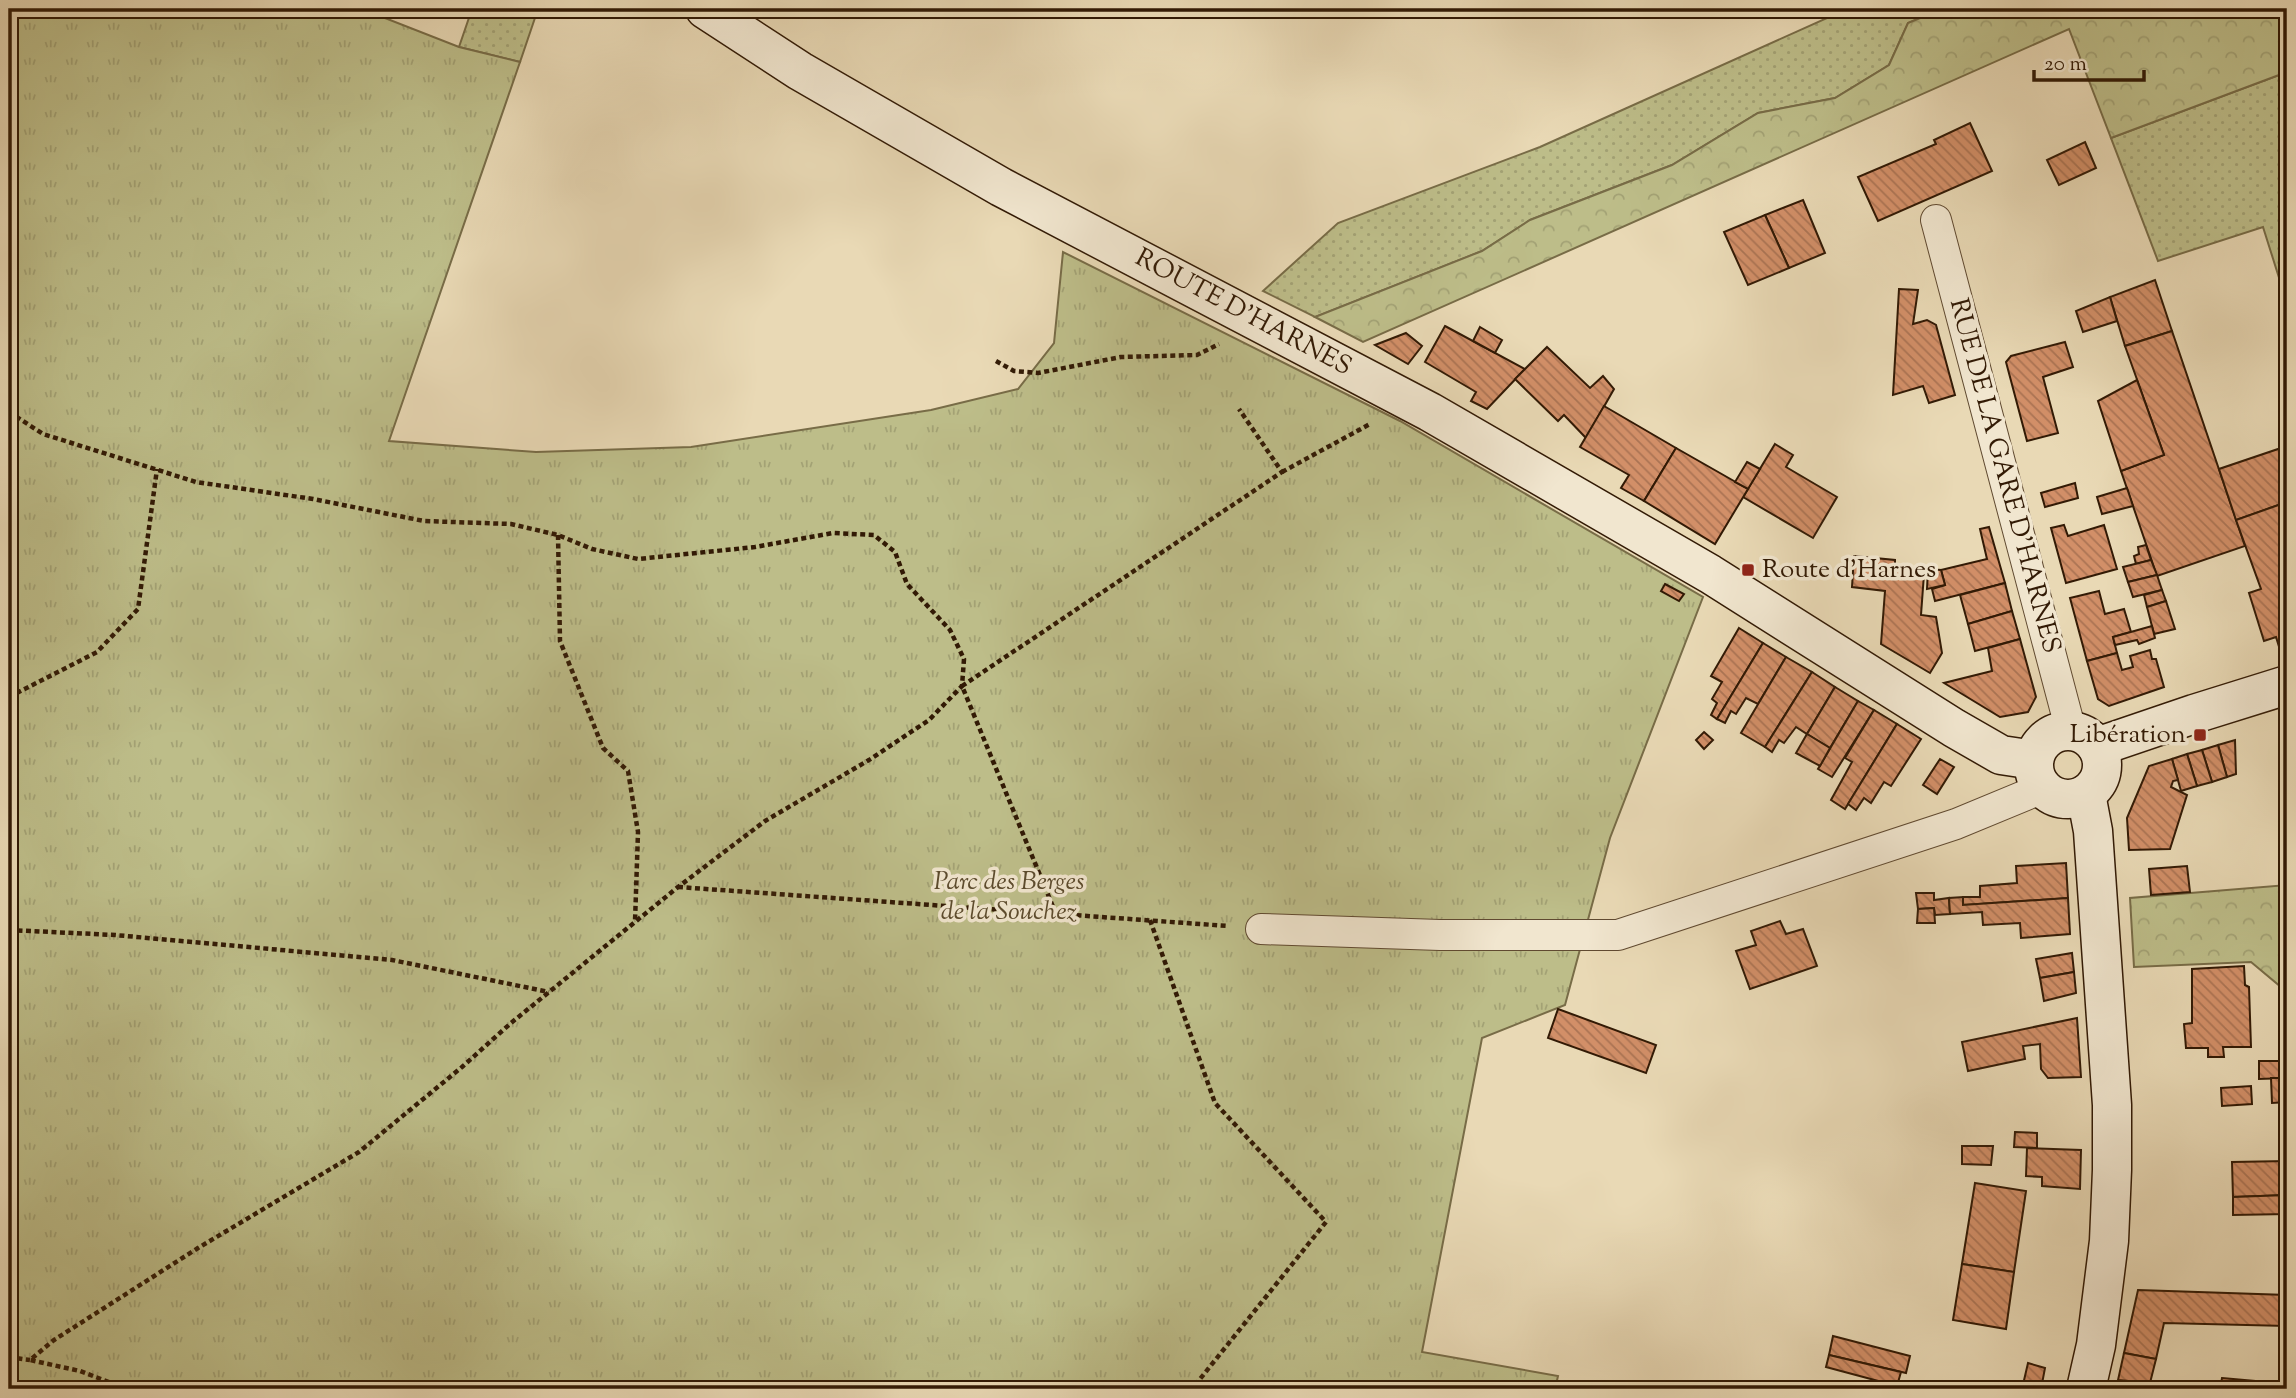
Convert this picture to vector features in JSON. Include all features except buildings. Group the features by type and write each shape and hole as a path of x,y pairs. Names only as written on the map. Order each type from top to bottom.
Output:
{"main road":[{"name":"ROUTE D'HARNES","path":"705,9 800,71 1001,187 1410,402 1710,574 1954,728 2038,774"},
{"path":"2084,739 2102,768 2100,778 2086,794 2066,799 2049,793 2038,774 2037,751 2048,737 2056,733 2084,739 2194,714 2287,685"},
{"path":"2086,794 2093,831 2112,1105 2109,1241 2096,1345 2086,1389"}],"street":[{"name":"RUE DE LA GARE D'HARNES","path":"1936,220 2084,739"},
{"path":"1261,929 1440,935 1618,935 1956,824 2038,774"}],"path":[{"path":"996,361 1014,371 1038,373 1121,357 1197,355 1220,343 1253,318"},
{"path":"30,1360 54,1340 198,1248 359,1152 549,992 678,887 765,821 869,760 929,720 962,686 1282,472 1410,402"},
{"path":"1239,409 1282,472"},
{"path":"9,412 43,434 196,482 313,499 424,521 511,524 558,534 592,549 638,559 755,547 833,533 874,535 895,552 907,583 950,630 964,659 962,686 1056,914"},
{"path":"9,698 97,652 138,609 157,470"},
{"path":"558,534 560,641 603,748 628,771 638,832 635,922"},
{"path":"678,887 1261,929"},
{"path":"1150,920 1215,1103 1326,1222 1192,1389"},
{"path":"9,930 115,935 392,960 549,992"},
{"path":"9,1357 80,1371 127,1389"}],"green space":[{"name":"Parc des Berges de la Souchez","path":"9,9 362,9 459,47 520,62 389,441 536,452 691,447 931,410 1018,389 1054,343 1063,252 1400,421 1703,597 1610,838 1565,1005 1482,1038 1422,1352 1558,1376 1555,1389 9,1389"},
{"path":"472,9 538,9 520,62 459,47"},
{"path":"1847,9 1942,9 1908,23 1889,65 1835,98 1758,113 1672,165 1530,220 1482,251 1315,317 1263,291 1338,223 1540,147"},
{"path":"1942,9 2130,9 2134,15 2155,9 2287,9 2287,72 2111,138 2069,29 1363,342 1315,317 1482,251 1530,220 1672,165 1758,113 1835,98 1889,65 1908,23"},
{"path":"2287,72 2287,303 2263,227 2158,261 2111,138"},
{"path":"2287,885 2287,992 2251,962 2134,967 2130,898"}],"place":[{"name":"Route d'Harnes","path":"1748,570"},
{"name":"Libération","path":"2200,735"}]}
